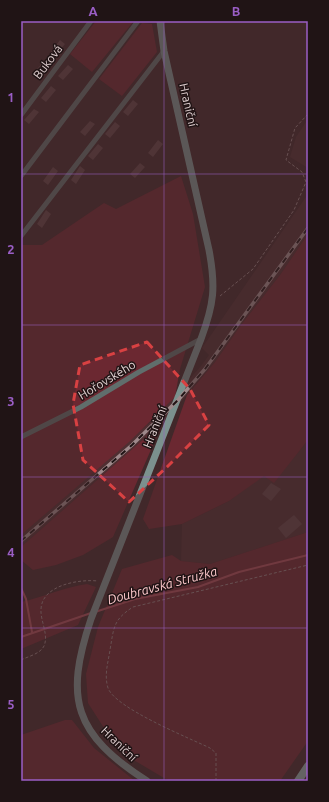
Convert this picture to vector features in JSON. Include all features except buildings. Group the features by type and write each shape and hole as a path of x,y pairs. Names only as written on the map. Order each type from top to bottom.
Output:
{"main road":[{"name":"Hraniční","path":"147,781 121,763 98,742 88,726 79,706 77,678 80,657 91,619 107,583 201,339 213,302 213,270 164,51 160,21"},
{"path":"298,781 308,766"}],"street":[{"name":"Buková","path":"21,114 92,21"},
{"path":"21,176 138,21"},
{"path":"21,236 164,51"},
{"name":"Hořovského","path":"21,437 81,407 139,372 201,339"}],"path":[{"path":"213,302 252,269 294,210 306,182 302,172 286,160 295,128 308,114"},
{"path":"216,781 216,754 210,748 131,710 115,698 109,690 105,677 114,624 122,614 133,607 308,565"},
{"path":"21,660 41,651 45,644 41,611 44,598 50,592 74,582 91,580 107,583"}],"highlighted area":[{"path":"147,342 190,389 209,425 129,502 83,460 73,404 80,365"}],"shaded area":[{"path":"96,21 133,22 92,72 70,54"},
{"path":"142,23 152,24 157,52 122,96 99,79"},
{"path":"308,119 308,168 290,157 296,137"},
{"path":"181,176 193,214 205,287 180,369 175,397 129,442 21,535 21,245 42,245 104,203 116,209"},
{"path":"308,194 308,234 280,275 241,325 215,362 163,422 21,547 21,535 157,416 201,366 209,355 202,348"},
{"path":"308,234 308,440 274,483 264,476 229,501 182,524 149,529 143,519 187,395 215,362 241,325 280,275"},
{"path":"163,422 113,537 83,555 56,565 33,570 21,560 21,547"},
{"path":"308,440 308,532 210,564 181,561 182,524 229,501 264,475 274,482"},
{"path":"308,532 308,550 306,554 308,554 308,741 280,781 169,781 132,759 104,728 88,703 86,674 98,627 122,569 172,555 181,561 210,564"},
{"path":"87,584 96,587 78,625 21,649 21,602 70,587"},
{"path":"65,720 72,720 94,748 135,781 21,781 21,735"}],"waterway":[{"name":"Doubravská Stružka","path":"95,612 135,599 198,587 239,572 308,555"},
{"path":"21,588 26,599 32,632"},
{"name":"Doubravská Stružka","path":"21,637 91,613"}],"railway":[{"path":"21,541 132,445 178,400 205,369 308,228"}]}
